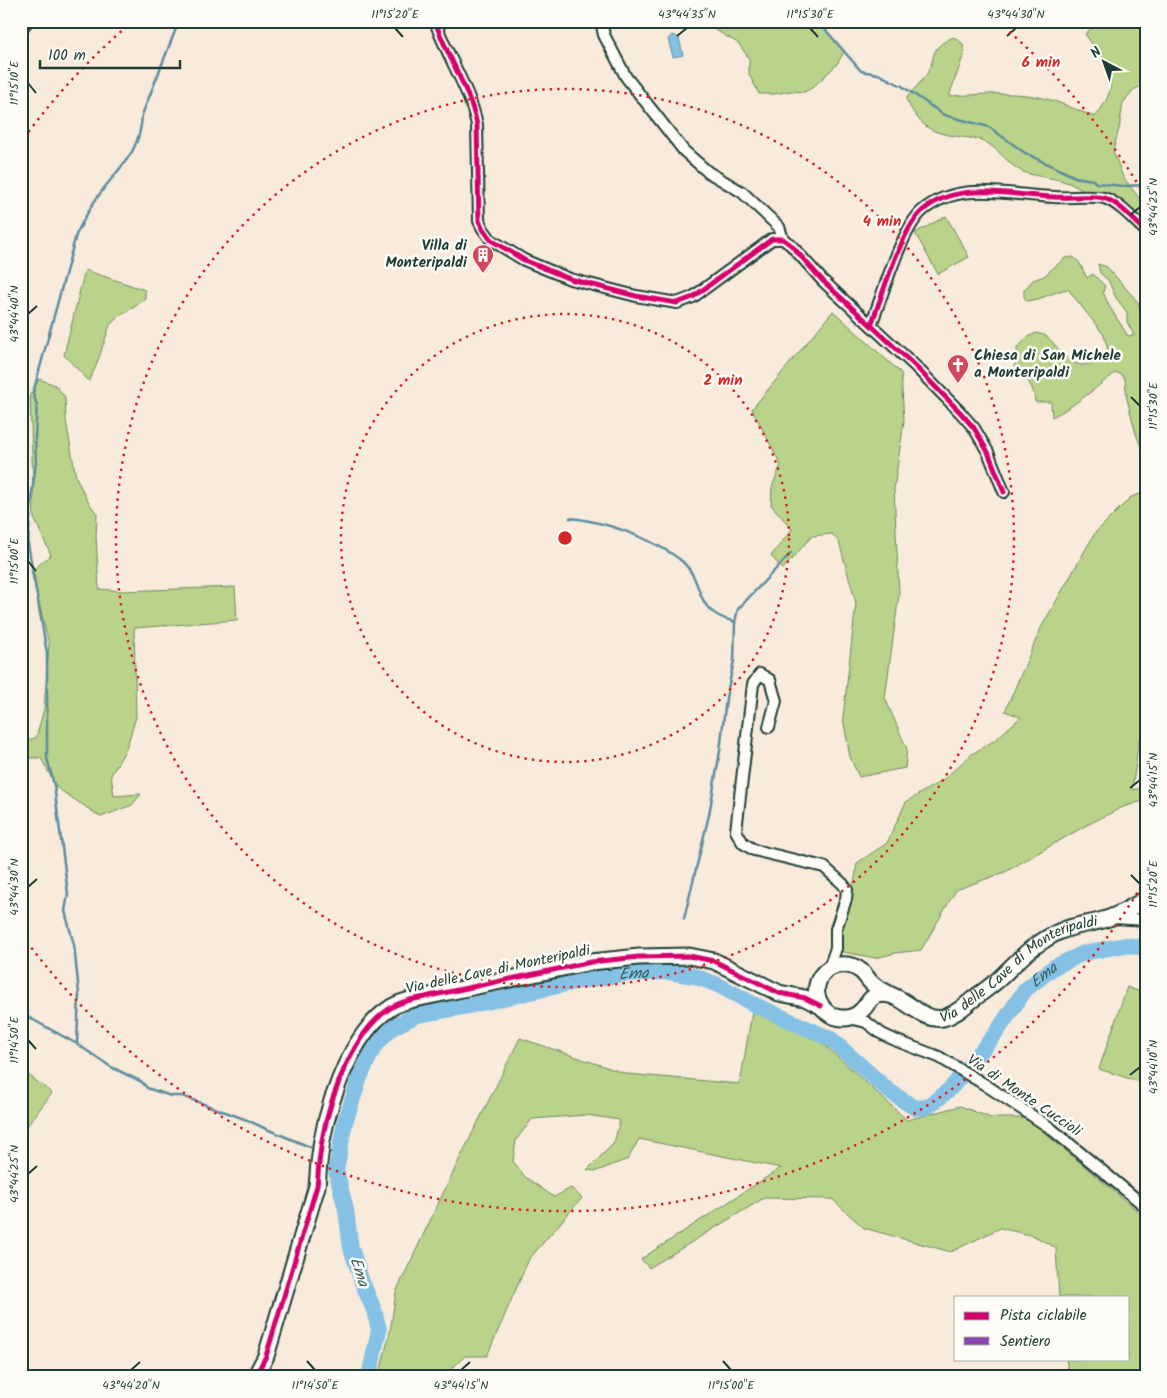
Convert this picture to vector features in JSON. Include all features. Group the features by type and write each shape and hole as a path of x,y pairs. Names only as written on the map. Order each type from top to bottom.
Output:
{"street":[{"path":"21,29 28,21"},
{"path":"435,21 440,37 474,110 477,125 479,220 491,240 524,260 570,279 636,296 677,303 693,298 772,239 783,238"},
{"path":"600,21 604,35 626,77 684,151 708,172 742,192 779,227 783,238 823,281 914,365 974,428 988,452 1004,492"},
{"path":"871,325 906,232 922,212 942,199 962,192 1010,192 1053,198 1103,198 1119,206 1146,230"},
{"path":"769,727 776,701 770,680 760,674 753,684 736,831 742,843 754,850 824,867 847,890 836,929 836,948 829,968 820,978 817,990 821,1006"},
{"path":"1108,919 1146,899"},
{"name":"Via delle Cave di Monteripaldi","path":"836,948 845,964 859,969 874,986 929,1017 937,1019 945,1018 959,1011 1029,951 1061,931 1108,919 1146,920"},
{"name":"Via delle Cave di Monteripaldi","path":"255,1377 266,1356 317,1186 318,1163 326,1125 338,1084 362,1037 380,1016 390,1008 410,1000 591,962 639,957 689,956 714,961 779,993 806,998 821,1006 830,1015 849,1018"},
{"path":"829,968 845,964"},
{"path":"866,977 870,993 867,1011 875,1028"},
{"path":"797,996 817,990"},
{"name":"Via delle Cave di Monteripaldi","path":"868,1001 872,997 882,994 897,998"},
{"path":"849,1018 861,1012 868,1001"},
{"name":"Via di Monte Cuccioli","path":"849,1018 859,1019 882,1034 939,1057 984,1084 1049,1128 1146,1207"}],"green space":[{"path":"700,21 818,21 844,52 837,64 812,88 804,92 791,91 759,94 749,74 749,58 738,43"},
{"path":"1100,21 1146,22 1146,84 1133,90 1123,103 1113,151 1123,177 1146,207 1146,237 1110,208 1071,184 1023,172 981,140 934,131 922,123 906,99 927,74 937,48 954,37 962,43 965,51 949,96 1028,95 1054,101 1095,117 1109,93 1110,74 1085,34"},
{"path":"946,216 969,257 938,274 915,233"},
{"path":"1073,257 1079,262 1087,278 1093,274 1105,286 1103,292 1109,306 1128,336 1134,335 1127,322 1127,312 1116,298 1108,280 1100,273 1098,264 1107,267 1138,302 1146,320 1146,459 1136,434 1127,399 1125,379 1121,374 1115,373 1077,402 1052,417 1051,402 1035,402 1029,382 1013,369 1017,360 1017,348 1028,337 1036,333 1047,337 1069,360 1081,365 1098,360 1108,350 1104,335 1068,289 1027,301 1024,297 1024,290 1033,280 1044,276 1065,258"},
{"path":"85,270 145,290 145,298 136,306 120,315 110,325 89,381 64,355"},
{"path":"833,311 901,373 904,421 894,489 899,594 885,698 907,749 905,768 859,777 850,757 843,718 856,603 839,542 832,534 812,536 783,569 771,556 792,529 771,505 772,487 781,465 752,409"},
{"path":"39,379 55,385 65,397 66,421 76,477 87,500 97,514 96,536 99,589 122,591 235,587 237,620 134,628 136,717 126,749 111,775 114,796 141,794 132,805 101,817 57,788 41,758 21,758 21,741 36,738 44,709 49,644 31,571 51,555 34,518 30,395"},
{"path":"1146,492 1146,731 1139,739 1132,790 1146,787 1146,800 1123,807 1085,826 1005,872 956,890 921,950 875,958 838,951 836,938 855,878 857,863 887,843 906,802 944,779 972,754 995,740 1021,717 1005,711 1042,626 1095,533 1131,497"},
{"path":"1127,987 1146,994 1146,1084 1099,1069"},
{"path":"752,1012 817,1038 907,1120 960,1106 991,1118 1027,1118 1146,1218 1146,1377 1069,1377 1066,1360 1130,1360 1130,1296 1059,1296 1056,1248 1034,1236 1000,1228 951,1252 864,1228 832,1199 764,1198 649,1268 641,1259 781,1168 639,1139 628,1159 597,1171 587,1170 614,1143 620,1120 586,1115 532,1119 516,1140 513,1161 525,1177 554,1197 571,1188 582,1198 529,1259 487,1356 465,1356 443,1377 379,1377 390,1332 396,1292 520,1038 627,1074 740,1084"},
{"path":"27,1074 52,1093 21,1134 21,1082"}],"water":[{"path":"672,35 679,38 683,55 673,57 668,39"}],"waterway":[{"path":"77,1044 79,993 74,945 65,911 68,894 54,785 47,758 47,653 28,544 36,462 37,405 33,393 76,235 96,200 133,150 140,129 142,115 179,21"},
{"path":"818,21 861,71 878,74 902,86 944,115 989,127 1025,153 1075,177 1093,180 1096,183 1122,186 1146,185"},
{"path":"570,518 615,527 657,545 670,553 683,562 690,571 706,605 721,617 735,622"},
{"path":"684,919 709,815 720,751 726,698 734,661 735,622 738,609 791,553"},
{"name":"Ema","path":"369,1377 379,1330 374,1310 362,1282 351,1248 346,1210 336,1170 345,1122 360,1077 374,1047 393,1027 417,1015 468,1006 580,981 623,974 669,972 694,976 718,985 755,1005 831,1039 889,1091 915,1108 926,1107 951,1088 996,1033 1025,990 1054,967 1084,953 1125,945 1146,948"},
{"path":"674,973 676,963"},
{"path":"21,1012 77,1044 111,1067 142,1082 147,1088 171,1096 182,1096 247,1120 310,1147"},
{"path":"328,1152 339,1153"}],"marked path":[{"path":"1139,21 1146,29"}],"cycle path":[{"path":"435,21 474,112 477,125 479,221 491,240 524,260 570,279 636,296 677,303 693,297 772,239 783,239 791,245 823,281 914,365 974,428 988,452 1004,492"},
{"path":"871,325 886,282 914,220 922,211 937,201 952,195 986,192 1054,197 1104,198 1121,208 1146,231"},
{"path":"255,1377 266,1356 317,1186 321,1144 340,1078 361,1038 374,1021 391,1007 410,1000 591,962 639,957 689,956 714,961 779,993 805,998 821,1006"}],"place":[{"name":"Villa di Monteripaldi","path":"483,274"},
{"name":"Chiesa di San Michele a Monteripaldi","path":"958,384"}]}
